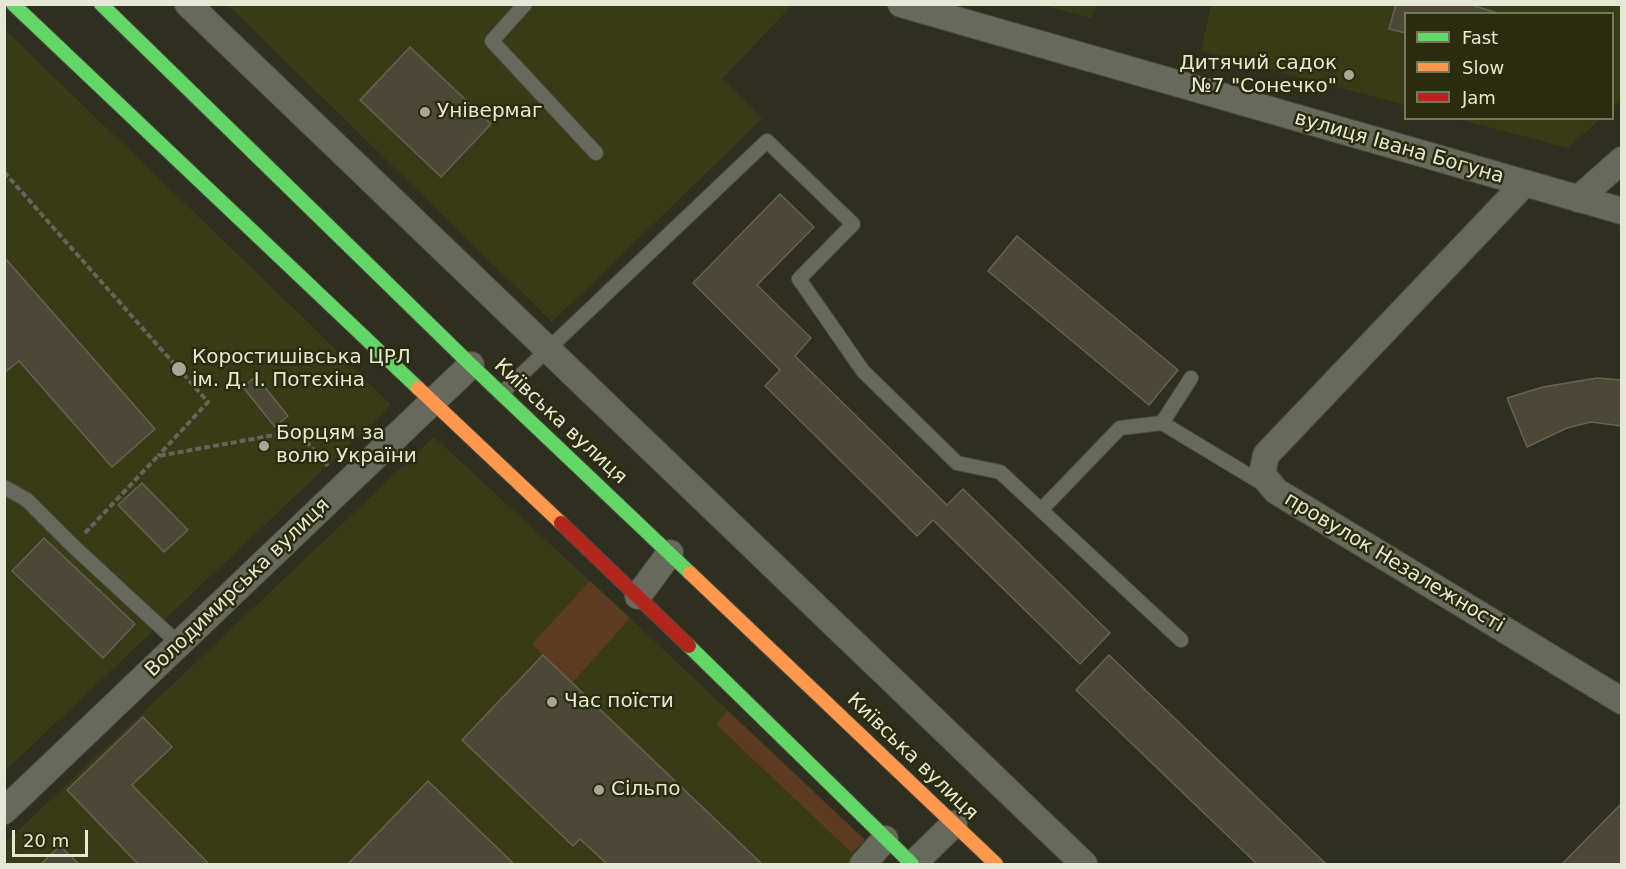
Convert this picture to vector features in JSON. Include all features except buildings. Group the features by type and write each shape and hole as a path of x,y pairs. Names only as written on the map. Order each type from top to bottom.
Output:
{"street":[{"path":"13,4 638,596 913,864 954,824"},
{"name":"Київська вулиця","path":"101,4 501,394 996,864"},
{"path":"188,4 1084,864"},
{"name":"вулиця Івана Богуна","path":"901,4 1622,211"},
{"path":"1578,199 1622,160"},
{"name":"провулок Незалежності","path":"1524,184 1266,455 1262,474 1276,491 1622,701"},
{"name":"Володимирська вулиця","path":"4,811 471,365"},
{"path":"638,596 670,553"},
{"path":"863,864 885,839"}],"lane":[{"path":"525,4 492,41 596,153"},
{"path":"501,394 766,141 852,224 799,279 863,371 957,463 1000,472 1181,640"},
{"path":"1162,423 1191,378"},
{"path":"1041,510 1120,428 1162,423 1276,491"},
{"path":"4,487 27,500 179,644"}],"path":[{"path":"4,172 208,402 72,545"},
{"path":"158,456 297,431 345,486"}],"shaded area":[{"path":"1097,4 1092,18 1042,5"},
{"path":"228,5 792,5 722,79 762,119 552,322"},
{"name":"Дитячий садок №7 \"Сонечко\"","path":"1211,5 1621,5 1621,99 1614,106 1614,12 1404,12 1404,105 1201,51"},
{"name":"Коростишівська ЦРЛ ім. Д. І. Потєхіна","path":"5,30 391,405 5,771"},
{"path":"1462,120 1599,120 1568,148"},
{"path":"434,437 865,840 852,853 864,864 5,864 5,843"},
{"path":"590,581 630,618 572,683 532,644"},
{"path":"728,711 865,840 852,853 716,724"}],"traffic: fast":[{"path":"13,4 418,388"},
{"path":"101,4 471,365 690,573"},
{"path":"689,646 912,864"}],"traffic: slow":[{"path":"418,388 561,523"},
{"path":"690,573 996,864"}],"traffic: jam":[{"path":"561,523 689,646"}],"place":[{"name":"Дитячий садок №7 \"Сонечко\"","path":"1349,75"},
{"name":"Універмаг","path":"425,112"},
{"name":"Коростишівська ЦРЛ ім. Д. І. Потєхіна","path":"179,369"},
{"name":"Борцям за волю України","path":"264,446"},
{"name":"Час поїсти","path":"552,702"},
{"name":"Сільпо","path":"599,790"}]}
